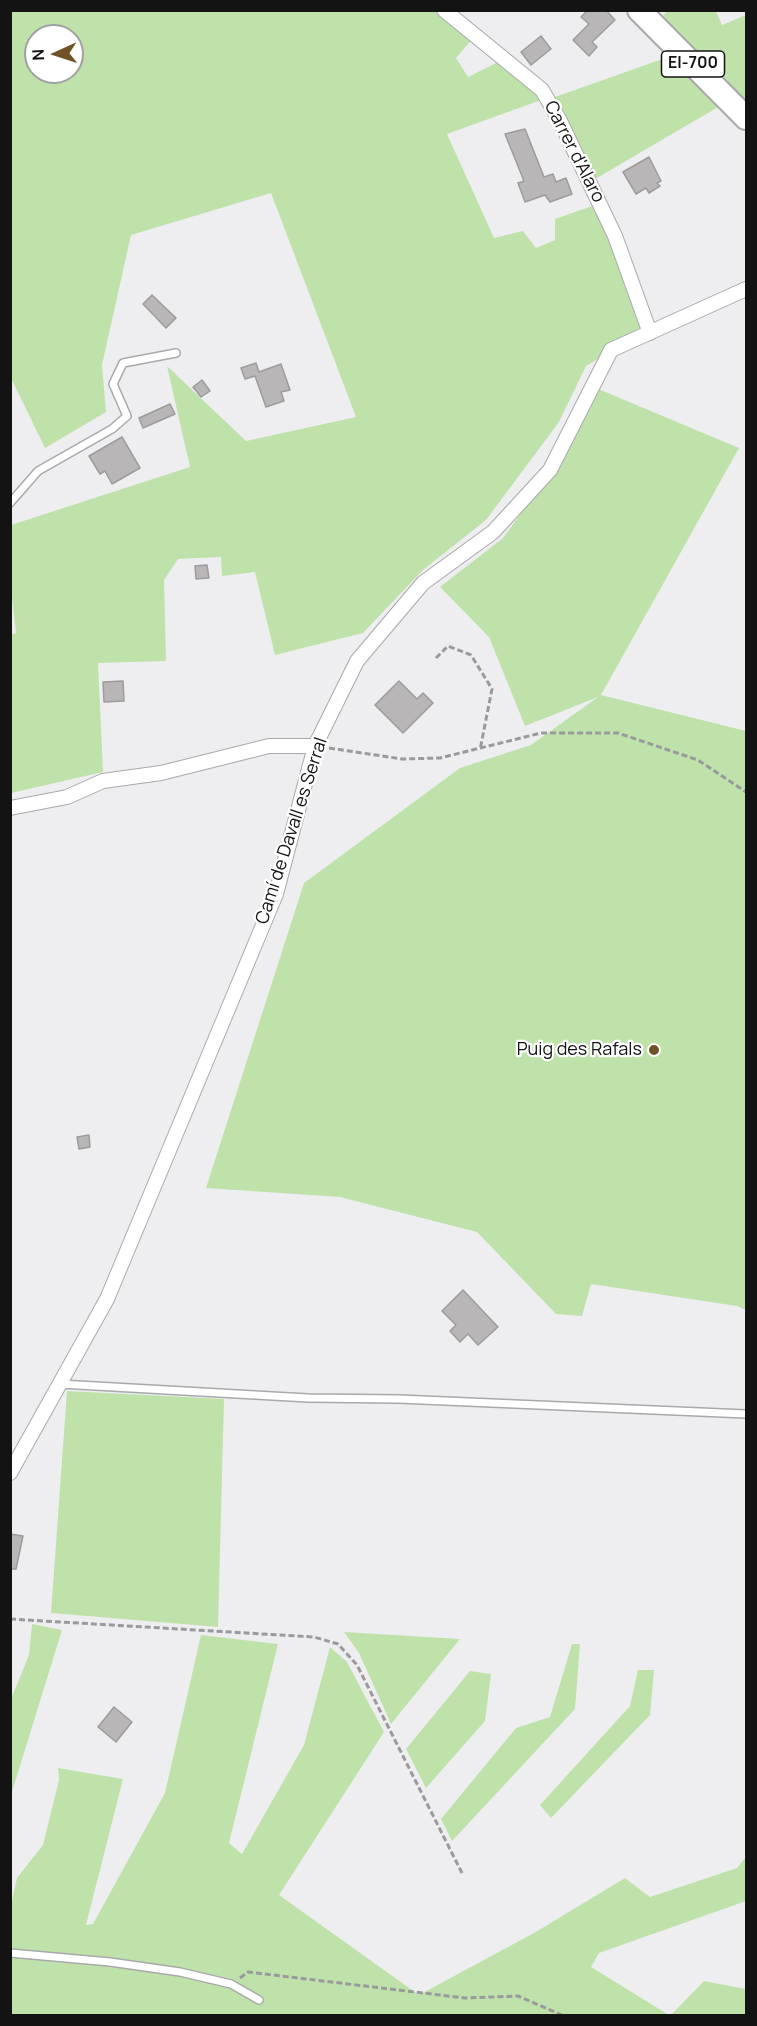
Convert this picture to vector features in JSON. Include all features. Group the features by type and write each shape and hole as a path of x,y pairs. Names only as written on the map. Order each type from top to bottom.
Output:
{"main road":[{"name":"EI-700","path":"639,10 747,118"}],"street":[{"name":"Carrer d'Alaro","path":"444,10 542,90 560,121 615,236 650,333"},
{"name":"Camí de Davall es Serral","path":"10,1473 107,1299 276,894 315,746 357,661 423,584 493,532 550,470 611,350 747,289"},
{"path":"10,808 67,797 103,781 161,773 269,746 315,746"}],"lane":[{"path":"10,503 38,471 112,429 127,416 113,384 123,363 176,353"},
{"path":"60,1383 308,1398 399,1398 747,1414"},
{"path":"10,1953 110,1962 180,1972 231,1984 258,2000"}],"path":[{"path":"436,658 448,646 471,655 492,689 480,750"},
{"path":"315,746 402,759 440,758 555,732 618,733 698,760 747,792"},
{"path":"10,1619 314,1637 339,1644 357,1665 462,1873"},
{"path":"231,1984 249,1972 465,1998 518,1996 564,2016"}],"green space":[{"path":"11,11 436,11 473,38 456,58 468,77 498,62 544,99 447,134 494,238 523,231 536,248 555,240 555,219 595,205 645,330 586,366 559,422 486,520 423,570 363,633 275,655 255,572 222,576 221,557 178,559 164,580 166,661 98,663 103,772 11,793 10,635 16,633 10,580 11,525 190,467 167,366 246,441 356,417 271,193 131,235 102,365 106,412 45,448 11,378"},
{"path":"668,11 716,11 722,25 746,15 746,103 659,19"},
{"path":"668,57 720,106 595,179 555,97"},
{"path":"596,388 739,448 601,695 746,731 746,1310 737,1306 591,1284 582,1316 556,1314 477,1232 340,1197 206,1188 304,883 460,768 531,745 598,697 525,726 489,637 440,587 503,538 552,471"},
{"path":"67,1391 224,1399 218,1627 51,1613"},
{"path":"32,1624 62,1630 11,1795 11,1699 29,1655"},
{"path":"344,1632 460,1639 391,1724 359,1653"},
{"path":"201,1635 278,1644 229,1843 242,1854 304,1745 330,1647 347,1662 384,1732 279,1895 419,1995 534,1933 625,1878 650,1897 737,1868 746,1857 746,1901 599,1953 591,1967 669,2015 11,2016 11,1905 17,1878 43,1845 59,1780 58,1768 123,1779 86,1925 93,1924 165,1793"},
{"path":"572,1644 580,1644 575,1709 452,1841 441,1819 516,1728 550,1717"},
{"path":"638,1670 654,1670 650,1715 551,1818 540,1805 630,1706"},
{"path":"470,1671 491,1674 485,1721 426,1788 406,1749"},
{"path":"704,1981 746,1989 746,2015 671,2015"}],"building":[{"path":"588,10 606,10 615,20 592,42 597,47 589,56 573,40 589,24 581,17"},
{"path":"541,36 551,49 531,65 521,52"},
{"path":"525,129 544,177 553,174 556,182 566,178 572,194 550,202 545,195 525,202 518,183 524,181 505,134"},
{"path":"649,157 661,181 657,183 660,186 649,193 646,188 636,194 623,172"},
{"path":"152,295 176,318 166,328 143,304"},
{"path":"256,363 259,372 281,364 290,390 281,392 284,401 266,407 255,376 245,379 241,368"},
{"path":"202,380 210,391 201,397 193,387"},
{"path":"170,404 175,414 143,428 139,418"},
{"path":"122,437 140,468 112,484 105,471 100,474 89,456"},
{"path":"207,565 209,578 196,579 195,566"},
{"path":"123,681 124,701 104,702 103,682"},
{"path":"399,681 417,699 423,693 433,703 403,733 375,705"},
{"path":"89,1135 90,1147 79,1149 77,1137"},
{"path":"463,1290 498,1327 478,1345 468,1334 460,1342 450,1331 456,1325 442,1311"},
{"path":"10,1534 23,1536 16,1569 10,1569"},
{"path":"114,1707 132,1722 116,1742 98,1727"}],"place":[{"name":"Puig des Rafals","path":"654,1050"}]}
